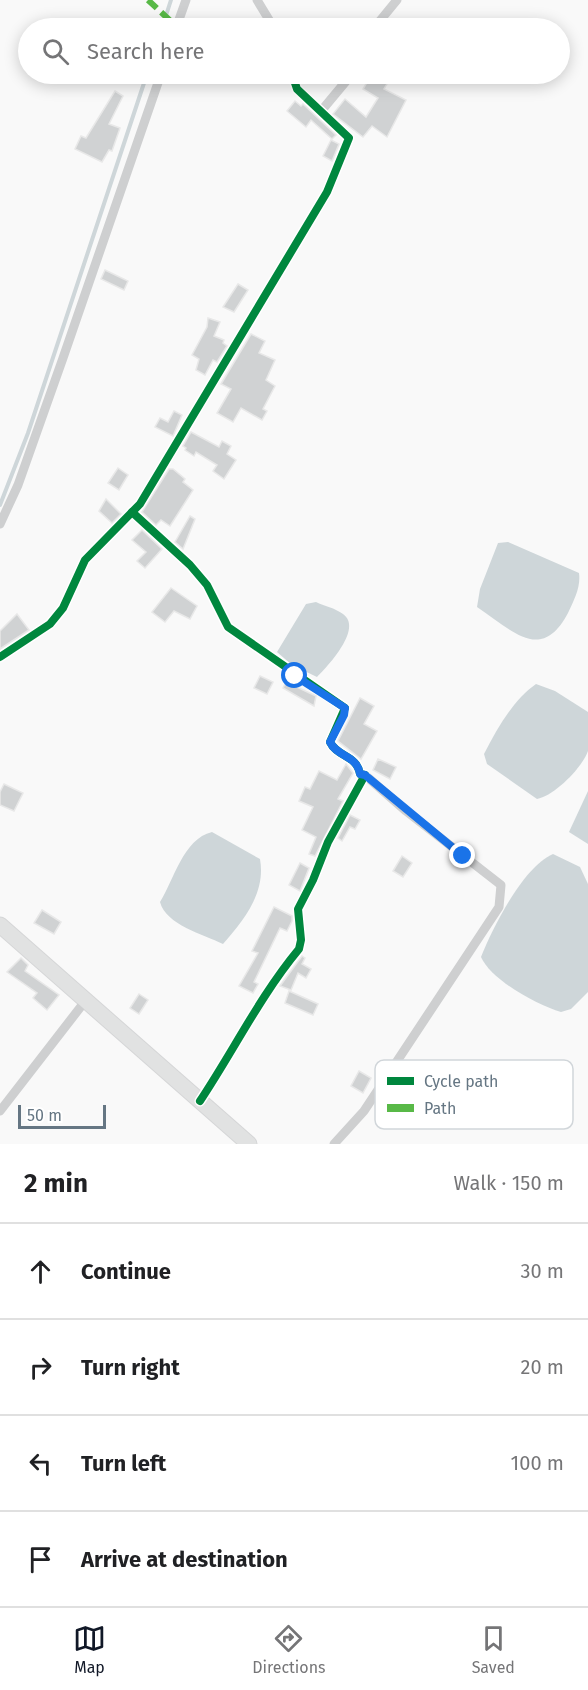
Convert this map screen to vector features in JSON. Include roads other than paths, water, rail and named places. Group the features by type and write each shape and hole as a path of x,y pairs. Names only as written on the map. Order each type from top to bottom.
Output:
{"main road":[{"path":"0,925 249,1144"}],"street":[{"path":"180,18 186,0"},
{"path":"257,0 268,18"},
{"path":"382,18 397,0"},
{"path":"0,524 18,485 158,84"},
{"path":"0,657 50,624 63,608 85,560 140,504 196,408 246,331 340,164 349,138 297,89 295,84"},
{"path":"322,111 344,84"},
{"path":"132,512 190,565 207,585 228,627 345,708 344,715 330,742 338,751 354,760 360,774 365,775 406,811 501,885 499,907 398,1060"},
{"path":"200,1101 234,1050 260,1000 299,949 301,940 298,909 313,880 328,842 365,775"},
{"path":"0,1111 86,1000"},
{"path":"334,1144 364,1111 375,1094"}],"waterway":[{"path":"165,18 171,0"},
{"path":"0,505 28,433 144,84"}]}
